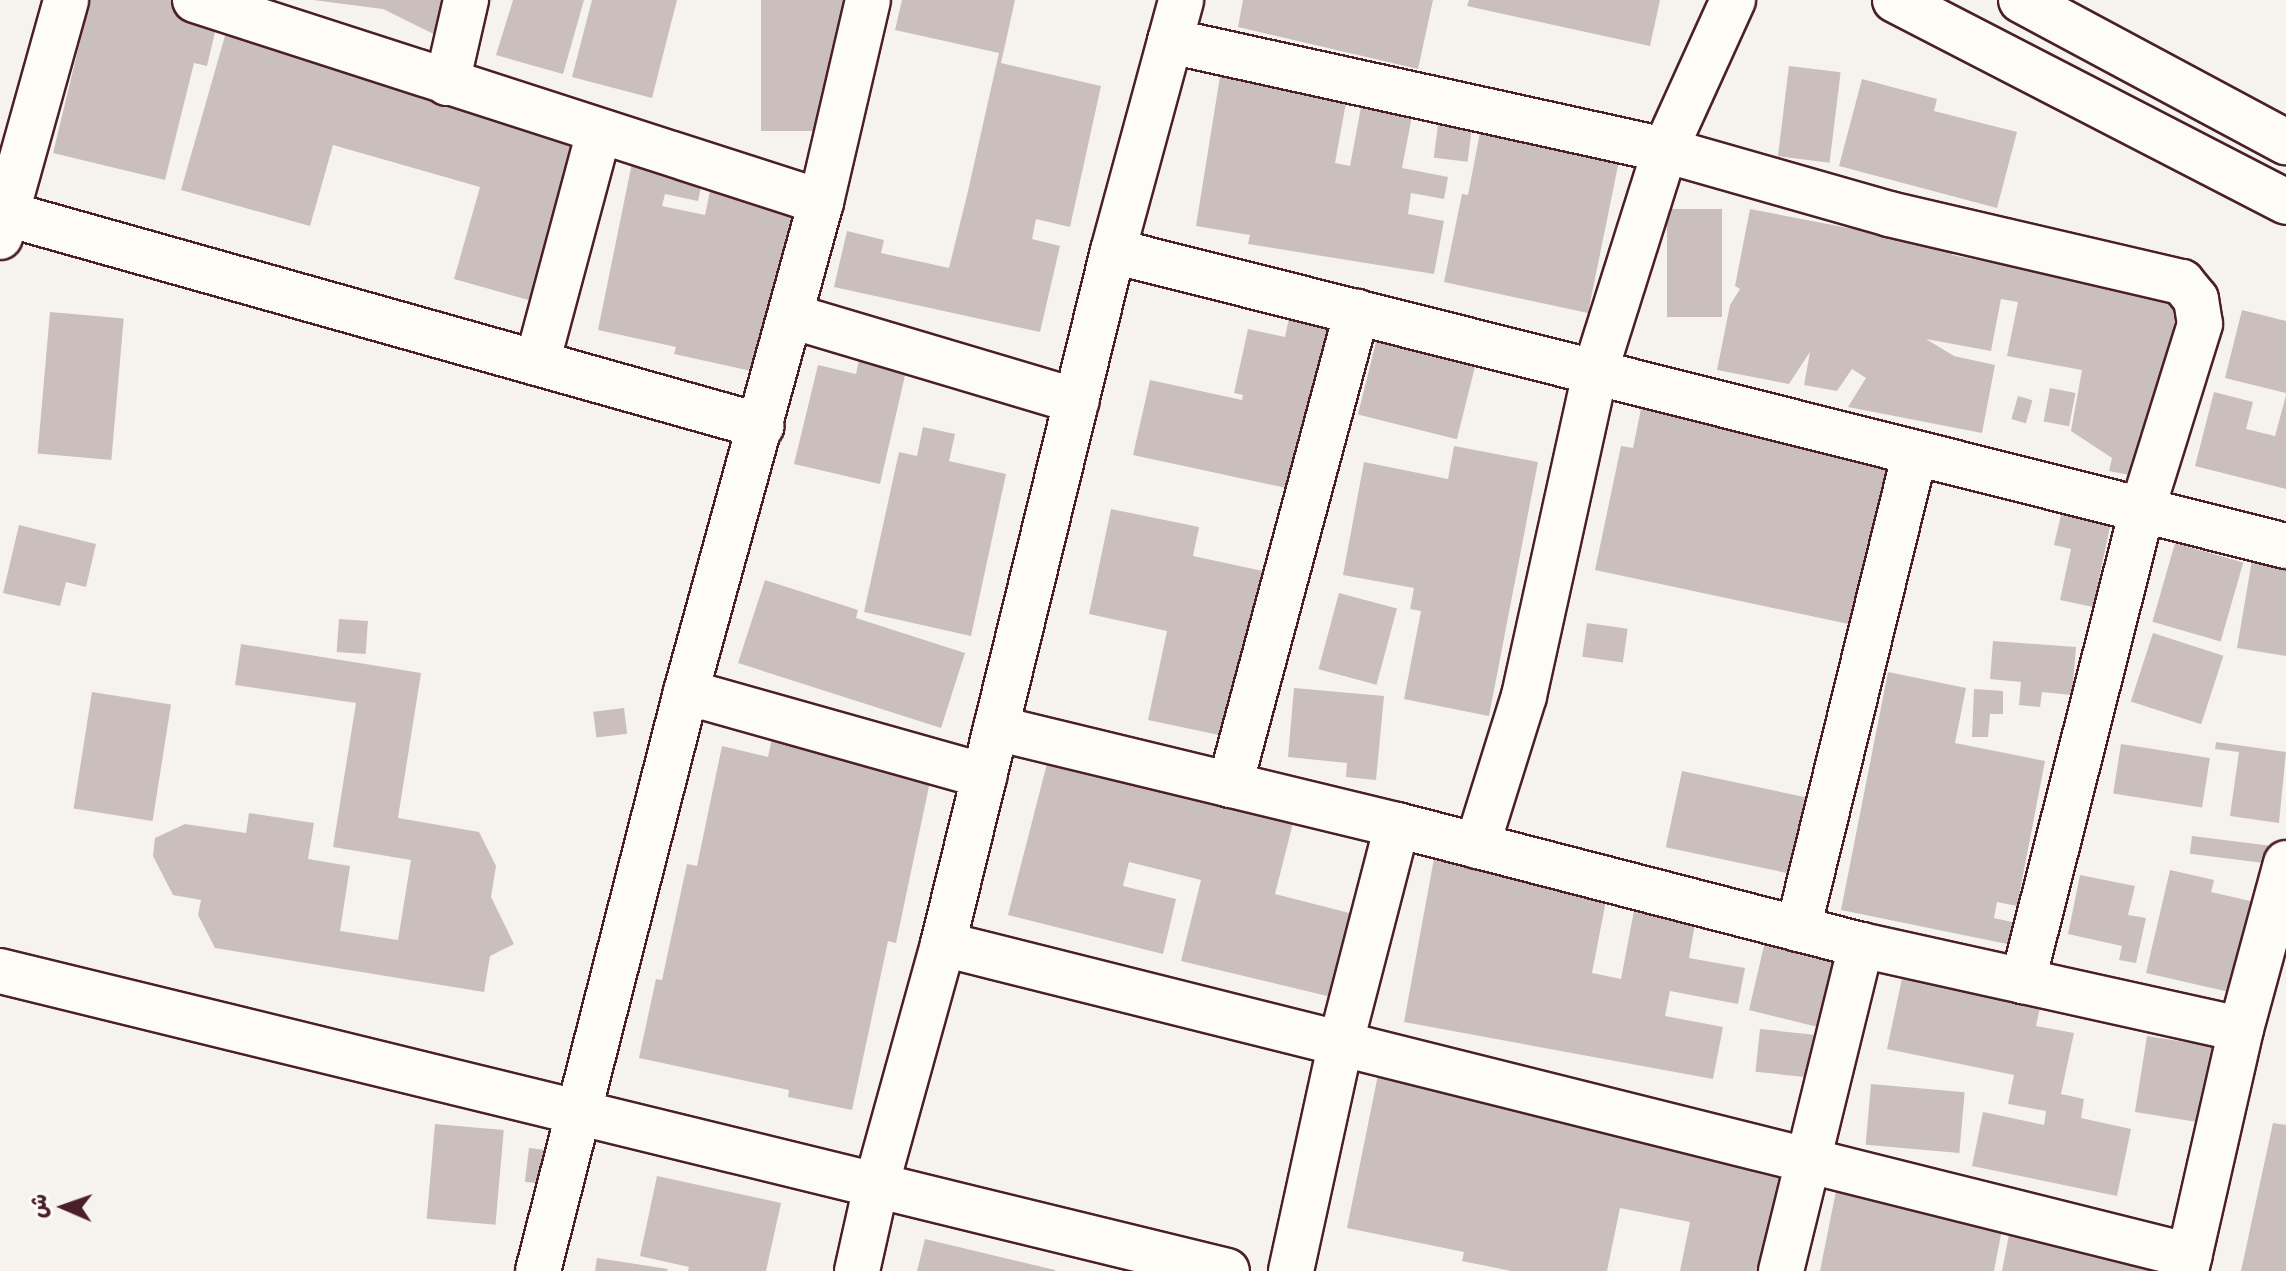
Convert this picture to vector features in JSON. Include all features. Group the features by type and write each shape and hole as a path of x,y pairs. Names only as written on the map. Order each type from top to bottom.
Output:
{"street":[{"path":"66,0 2,221 537,363 761,426"},
{"path":"195,0 821,202"},
{"path":"447,83 466,0"},
{"path":"538,1271 686,692 821,202 868,0"},
{"path":"857,1271 876,1186 943,944 1113,251 1181,0"},
{"path":"1477,846 1524,696 1595,372 1665,150 1733,0"},
{"path":"1895,0 2286,202"},
{"path":"2021,0 2286,142"},
{"path":"1170,41 1665,150 1889,214 2182,282 2196,299 2200,324 2142,510 2023,981"},
{"path":"537,363 599,132"},
{"path":"1113,251 2286,546"},
{"path":"1230,785 1357,312"},
{"path":"791,316 1077,401"},
{"path":"1798,929 1915,453"},
{"path":"686,692 984,776"},
{"path":"996,728 1397,825 1861,945 2241,1029"},
{"path":"1291,1271 1340,1046 1397,825"},
{"path":"943,944 1340,1046 1809,1159 2188,1264 2241,1029 2278,928 2286,863"},
{"path":"1781,1271 1861,945"},
{"path":"0,971 876,1186 1112,1257 1227,1271"}],"building":[{"path":"90,0 173,0 220,11 207,66 194,63 165,180 53,153"},
{"path":"313,0 492,0 466,50 383,9"},
{"path":"513,0 584,0 563,74 496,55"},
{"path":"592,0 677,0 652,98 572,77"},
{"path":"761,0 851,0 851,131 761,131"},
{"path":"902,0 1015,0 1001,63 1101,86 1070,227 1036,219 1032,239 1060,246 1040,332 834,287 847,231 884,240 881,253 949,268 968,191 999,53 895,30"},
{"path":"1243,0 1433,0 1418,69 1238,27"},
{"path":"1469,0 1660,0 1650,46 1467,6"},
{"path":"228,25 592,140 546,305 454,279 480,187 333,145 310,226 181,190"},
{"path":"1222,64 1348,92 1335,163 1350,166 1361,107 1412,116 1402,168 1448,177 1444,199 1411,193 1408,214 1444,221 1434,274 1248,244 1250,235 1196,226"},
{"path":"1789,66 1841,72 1830,163 1778,156"},
{"path":"1862,79 1937,99 1934,111 2017,132 1997,208 1839,166"},
{"path":"1439,116 1473,120 1468,162 1434,158"},
{"path":"1482,122 1621,151 1588,313 1444,282 1462,194 1468,195"},
{"path":"634,153 705,169 698,201 665,194 662,206 705,215 714,172 806,192 765,374 674,354 676,347 598,330"},
{"path":"1667,209 1722,209 1722,317 1667,317"},
{"path":"1750,209 1953,248 1952,255 2179,299 2145,478 2109,471 2112,458 2071,431 2082,370 2007,356 2018,302 2001,299 1991,351 1926,339 1954,356 1995,365 1982,433 1848,407 1866,378 1852,369 1837,391 1804,385 1810,352 1789,384 1717,370 1730,305 1740,289 1735,286"},
{"path":"1291,309 1342,320 1305,492 1133,455 1150,380 1242,400 1243,395 1234,393 1248,329 1285,337"},
{"path":"2242,310 2286,321 2286,393 2225,378"},
{"path":"50,312 124,318 111,460 38,453"},
{"path":"1378,334 1477,359 1457,439 1358,415"},
{"path":"859,360 906,371 880,484 794,464 818,365 856,374"},
{"path":"2050,388 2076,393 2069,426 2044,421"},
{"path":"2214,392 2253,402 2246,429 2275,436 2286,395 2286,489 2195,466"},
{"path":"2018,396 2032,400 2026,423 2011,419"},
{"path":"1643,399 1893,457 1858,626 1595,570 1621,446 1633,448"},
{"path":"923,427 955,434 949,461 1006,474 971,636 864,612 899,452 917,456"},
{"path":"1454,446 1538,462 1489,716 1404,699 1421,611 1410,609 1414,588 1343,575 1364,462 1448,479"},
{"path":"1111,509 1199,527 1193,556 1277,574 1243,740 1148,720 1167,631 1089,614"},
{"path":"2062,511 2111,522 2093,607 2060,600 2071,549 2054,545"},
{"path":"19,525 96,544 86,587 66,582 60,606 3,593"},
{"path":"2175,543 2243,563 2221,641 2152,622"},
{"path":"2252,560 2286,566 2286,656 2237,648"},
{"path":"765,580 858,610 856,618 965,653 941,728 738,663"},
{"path":"1339,593 1397,609 1377,685 1319,669"},
{"path":"339,619 368,621 366,654 337,652"},
{"path":"1587,623 1628,629 1623,662 1582,657"},
{"path":"2153,633 2223,656 2201,724 2131,701"},
{"path":"1993,641 2076,647 2072,695 2042,692 2040,707 2019,705 2021,682 1990,679"},
{"path":"241,644 421,673 398,818 479,832 496,866 491,897 514,944 490,956 484,992 215,948 198,915 201,900 173,895 153,856 155,838 185,824 246,833 249,813 314,823 308,859 350,866 340,931 398,940 411,860 333,847 356,703 235,685"},
{"path":"1888,672 1966,688 1955,743 2045,761 2017,906 1997,902 1994,918 2021,924 2017,946 1841,910"},
{"path":"1294,688 1384,696 1376,780 1346,777 1347,763 1288,757"},
{"path":"1974,689 2003,691 2003,714 1990,714 1988,737 1972,737"},
{"path":"92,692 171,705 153,821 74,809"},
{"path":"624,708 627,734 596,738 593,712"},
{"path":"772,738 932,772 896,943 888,941 852,1110 788,1097 789,1090 639,1058 656,979 662,980 687,864 697,866 722,746 768,757"},
{"path":"2216,742 2286,752 2279,823 2230,816 2239,752 2215,749"},
{"path":"2121,744 2210,758 2202,807 2113,793"},
{"path":"1051,748 1294,819 1275,894 1369,918 1348,1001 1181,961 1201,880 1129,862 1123,886 1176,899 1163,954 1008,915"},
{"path":"1682,771 1809,798 1793,874 1666,847"},
{"path":"2192,836 2268,845 2266,863 2190,854"},
{"path":"1435,853 1609,885 1592,973 1621,979 1636,900 1697,912 1689,958 1745,968 1738,1004 1670,991 1665,1016 1723,1027 1713,1079 1404,1022"},
{"path":"2170,870 2214,880 2211,892 2259,903 2238,994 2146,973"},
{"path":"2080,875 2135,886 2128,915 2146,918 2136,963 2119,960 2122,946 2068,934"},
{"path":"1766,937 1851,942 1830,1030 1749,1010"},
{"path":"1904,969 2042,998 2036,1026 2074,1033 2061,1094 2084,1099 2081,1118 2131,1129 2117,1196 1972,1166 1983,1112 2044,1125 2046,1111 2008,1104 2014,1075 1887,1049"},
{"path":"1760,1029 1829,1036 1824,1079 1756,1072"},
{"path":"2147,1036 2233,1050 2221,1126 2135,1112"},
{"path":"1380,1065 1795,1164 1774,1271 1680,1271 1690,1222 1620,1208 1607,1271 1511,1271 1462,1261 1464,1252 1347,1228"},
{"path":"1871,1084 1965,1092 1959,1153 1866,1145"},
{"path":"2273,1123 2286,1125 2286,1271 2241,1271"},
{"path":"435,1124 504,1130 495,1225 427,1219"},
{"path":"529,1148 562,1152 558,1186 525,1182"},
{"path":"657,1176 781,1203 766,1271 688,1271 689,1267 640,1256"},
{"path":"1836,1191 2004,1219 1994,1271 1820,1271"},
{"path":"2010,1229 2178,1271 2002,1271"},
{"path":"925,1239 1055,1270 1055,1271 917,1271"},
{"path":"597,1258 668,1269 595,1271"}]}
